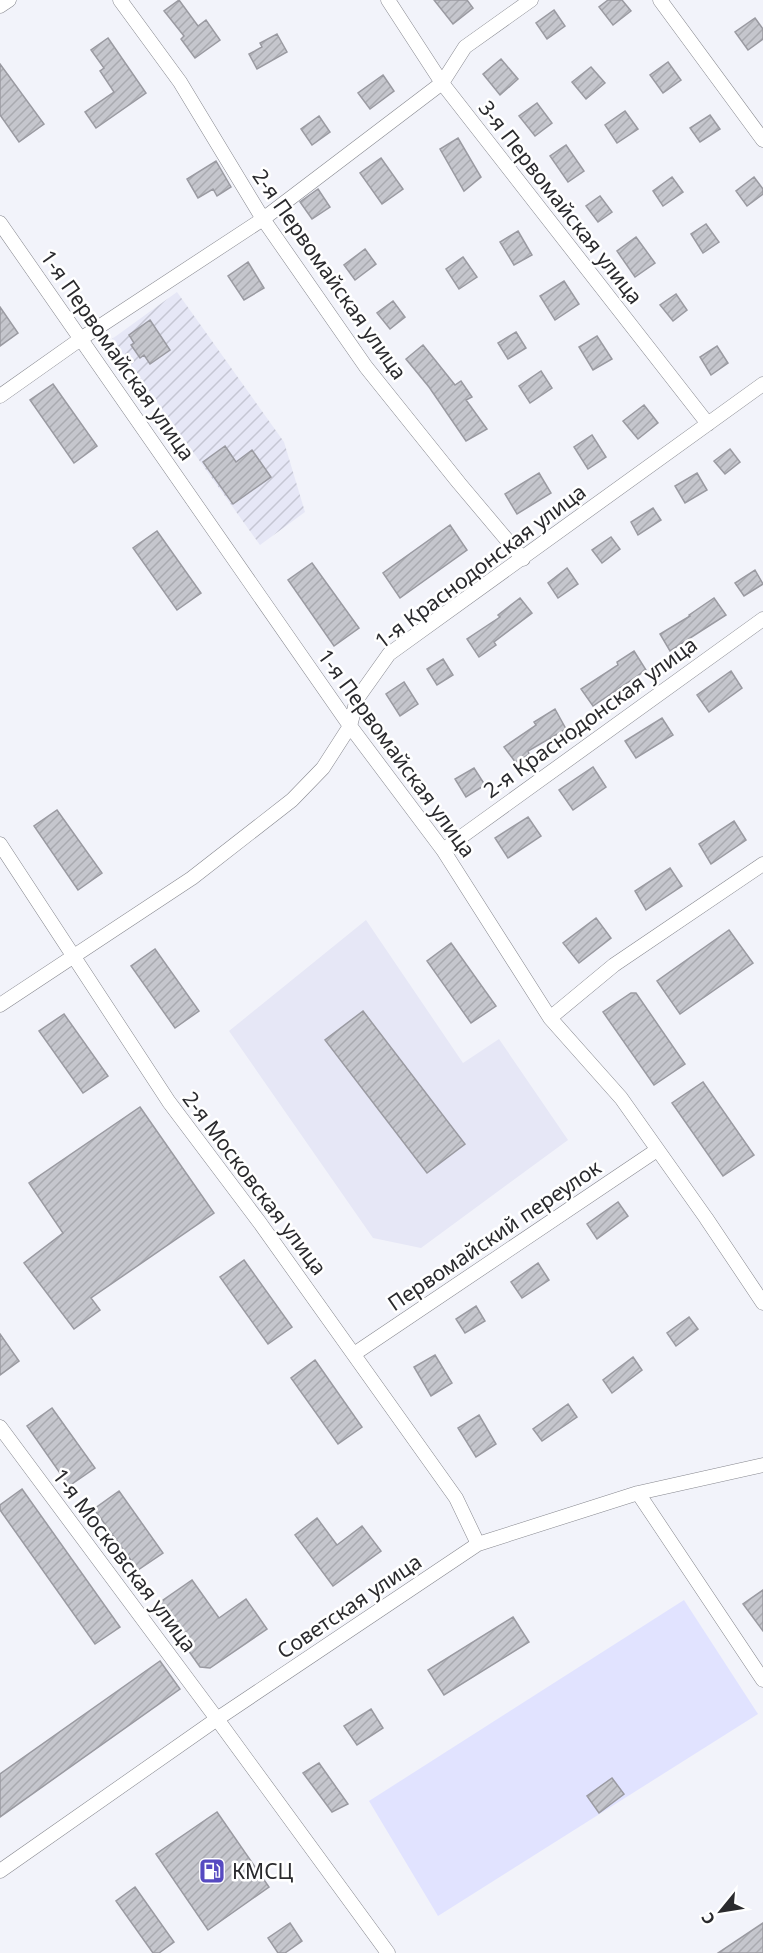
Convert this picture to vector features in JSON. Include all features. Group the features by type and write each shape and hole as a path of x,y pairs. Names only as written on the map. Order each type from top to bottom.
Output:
{"street":[{"path":"0,6 9,0"},
{"name":"2-я Первомайская улица","path":"120,0 180,82 263,219 366,367 523,559"},
{"name":"3-я Первомайская улица","path":"388,0 442,83 708,424"},
{"path":"0,396 82,338 263,219 442,83 465,47 531,0"},
{"path":"660,0 763,140"},
{"name":"1-я Первомайская улица","path":"0,223 350,726 442,850 550,1018 621,1098 763,1303"},
{"name":"1-я Краснодонская улица","path":"0,1005 192,878 292,800 323,768 350,726 357,699 389,654 763,384"},
{"name":"2-я Краснодонская улица","path":"442,850 763,619"},
{"name":"2-я Московская улица","path":"0,844 169,1102 260,1222 456,1498 478,1544"},
{"path":"550,1018 614,964 763,864"},
{"name":"Первомайский переулок","path":"354,1354 657,1150"},
{"name":"1-я Московская улица","path":"0,1427 388,1953"},
{"name":"Советская улица","path":"0,1870 217,1719 478,1544 638,1493 763,1465"},
{"path":"638,1493 763,1680"}],"shaded area":[{"path":"177,292 284,442 305,512 260,545 112,339"},
{"path":"366,920 463,1063 499,1039 568,1140 421,1248 373,1238 229,1031"},
{"path":"684,1600 758,1714 438,1916 369,1801"}],"building":[{"path":"179,0 198,26 206,20 220,40 195,58 181,39 184,36 164,11"},
{"path":"434,0 467,0 473,8 453,24"},
{"path":"608,0 622,0 631,11 613,25 599,7"},
{"path":"554,10 565,26 547,39 536,23"},
{"path":"755,18 763,29 763,39 748,50 735,32"},
{"path":"277,34 287,52 257,69 249,54 262,47 260,43"},
{"path":"108,38 146,93 96,128 85,112 114,92 100,71 104,68 91,50"},
{"path":"501,59 518,79 500,95 483,74"},
{"path":"668,62 681,80 663,93 650,75"},
{"path":"0,64 44,124 19,142 0,115"},
{"path":"591,67 605,83 586,99 572,82"},
{"path":"383,75 394,91 370,109 358,93"},
{"path":"537,103 552,123 535,136 519,116"},
{"path":"625,111 638,129 617,143 605,125"},
{"path":"710,115 720,129 700,142 690,128"},
{"path":"319,116 330,132 312,145 301,129"},
{"path":"458,138 481,177 464,191 440,149"},
{"path":"566,145 584,171 568,182 550,156"},
{"path":"381,158 403,189 382,204 360,173"},
{"path":"216,161 231,187 217,196 213,189 198,198 187,179"},
{"path":"672,177 683,192 663,206 653,191"},
{"path":"754,177 763,189 763,194 747,206 736,191"},
{"path":"318,189 330,207 312,219 300,202"},
{"path":"600,196 612,212 598,222 586,206"},
{"path":"706,224 719,242 703,253 691,234"},
{"path":"518,231 532,255 514,265 500,242"},
{"path":"636,237 655,263 635,277 617,251"},
{"path":"365,249 376,264 355,280 344,265"},
{"path":"463,257 477,277 459,289 446,269"},
{"path":"248,262 264,288 244,300 228,276"},
{"path":"564,281 579,304 555,320 540,296"},
{"path":"676,294 687,310 673,321 660,305"},
{"path":"393,301 405,317 390,329 377,313"},
{"path":"0,307 18,333 0,346"},
{"path":"150,320 170,350 150,364 144,355 140,358 131,345 134,343 129,335"},
{"path":"516,332 526,348 508,359 498,343"},
{"path":"597,336 612,359 593,370 579,347"},
{"path":"423,345 455,385 461,381 472,397 466,400 487,429 466,441 429,387 406,359"},
{"path":"717,346 728,363 711,375 700,357"},
{"path":"541,371 552,388 530,403 519,386"},
{"path":"53,384 97,446 74,463 30,400"},
{"path":"644,405 658,423 638,439 623,421"},
{"path":"592,435 606,457 588,469 574,447"},
{"path":"225,446 236,462 252,450 271,477 233,504 203,462"},
{"path":"730,449 740,462 725,474 714,461"},
{"path":"539,473 551,493 517,514 505,494"},
{"path":"697,473 707,490 685,503 675,486"},
{"path":"653,508 661,520 638,535 631,522"},
{"path":"450,525 467,550 400,598 383,573"},
{"path":"157,531 201,593 177,610 133,548"},
{"path":"611,537 620,549 602,563 592,550"},
{"path":"312,563 359,628 334,646 288,580"},
{"path":"567,568 578,584 558,598 548,583"},
{"path":"755,570 763,584 744,596 735,583"},
{"path":"520,598 532,613 494,642 496,645 479,657 467,639 500,617 498,615"},
{"path":"714,598 726,615 670,651 660,634"},
{"path":"634,651 646,670 593,706 581,689 618,665 617,662"},
{"path":"443,659 453,675 437,685 427,669"},
{"path":"731,671 742,688 709,712 697,695"},
{"path":"404,682 418,704 400,716 386,694"},
{"path":"555,709 566,729 528,751 529,754 516,763 504,747 536,725 534,722"},
{"path":"662,718 673,735 636,758 625,741"},
{"path":"593,767 606,787 573,810 559,790"},
{"path":"474,768 485,785 466,797 455,779"},
{"path":"57,810 102,873 78,890 34,826"},
{"path":"528,817 541,836 508,858 495,838"},
{"path":"734,821 746,840 711,864 699,844"},
{"path":"670,868 682,886 646,910 635,891"},
{"path":"596,918 611,938 579,963 563,943"},
{"path":"729,930 753,963 680,1014 657,981"},
{"path":"451,943 496,1006 471,1023 427,961"},
{"path":"155,949 199,1011 175,1028 131,966"},
{"path":"631,993 636,993 685,1064 654,1085 603,1012"},
{"path":"363,1011 465,1144 427,1173 325,1040"},
{"path":"64,1014 108,1076 83,1093 39,1031"},
{"path":"703,1082 754,1155 723,1176 672,1103"},
{"path":"140,1107 214,1213 91,1298 100,1310 74,1329 24,1263 63,1233 29,1183"},
{"path":"618,1202 628,1216 597,1239 587,1224"},
{"path":"244,1260 292,1327 268,1344 220,1277"},
{"path":"538,1263 549,1280 522,1298 511,1282"},
{"path":"476,1306 485,1321 465,1333 456,1319"},
{"path":"689,1317 698,1329 676,1346 667,1333"},
{"path":"0,1334 19,1361 0,1375"},
{"path":"435,1355 452,1383 431,1396 414,1367"},
{"path":"633,1357 642,1370 612,1393 603,1380"},
{"path":"315,1360 362,1427 338,1444 291,1378"},
{"path":"568,1404 577,1417 542,1441 533,1429"},
{"path":"52,1408 95,1468 69,1486 27,1426"},
{"path":"479,1415 496,1444 476,1457 458,1428"},
{"path":"22,1489 120,1627 95,1644 0,1510 0,1505"},
{"path":"119,1491 163,1553 138,1570 94,1509"},
{"path":"317,1518 337,1545 362,1526 381,1551 333,1586 295,1535"},
{"path":"192,1580 219,1618 246,1599 267,1629 210,1668 200,1667 156,1605"},
{"path":"763,1590 763,1631 743,1604"},
{"path":"513,1617 529,1642 444,1695 428,1670"},
{"path":"160,1661 180,1689 0,1817 0,1774"},
{"path":"371,1709 383,1728 357,1745 344,1726"},
{"path":"319,1763 348,1804 332,1812 303,1773"},
{"path":"612,1778 624,1794 599,1813 587,1796"},
{"name":"КМСЦ","path":"217,1812 269,1887 208,1930 156,1854"},
{"path":"135,1887 174,1942 159,1953 153,1953 116,1901"},
{"path":"290,1923 302,1941 285,1953 278,1953 268,1938"},
{"path":"763,1923 763,1953 718,1953"}],"place":[{"name":"КМСЦ","path":"212,1871"}]}
